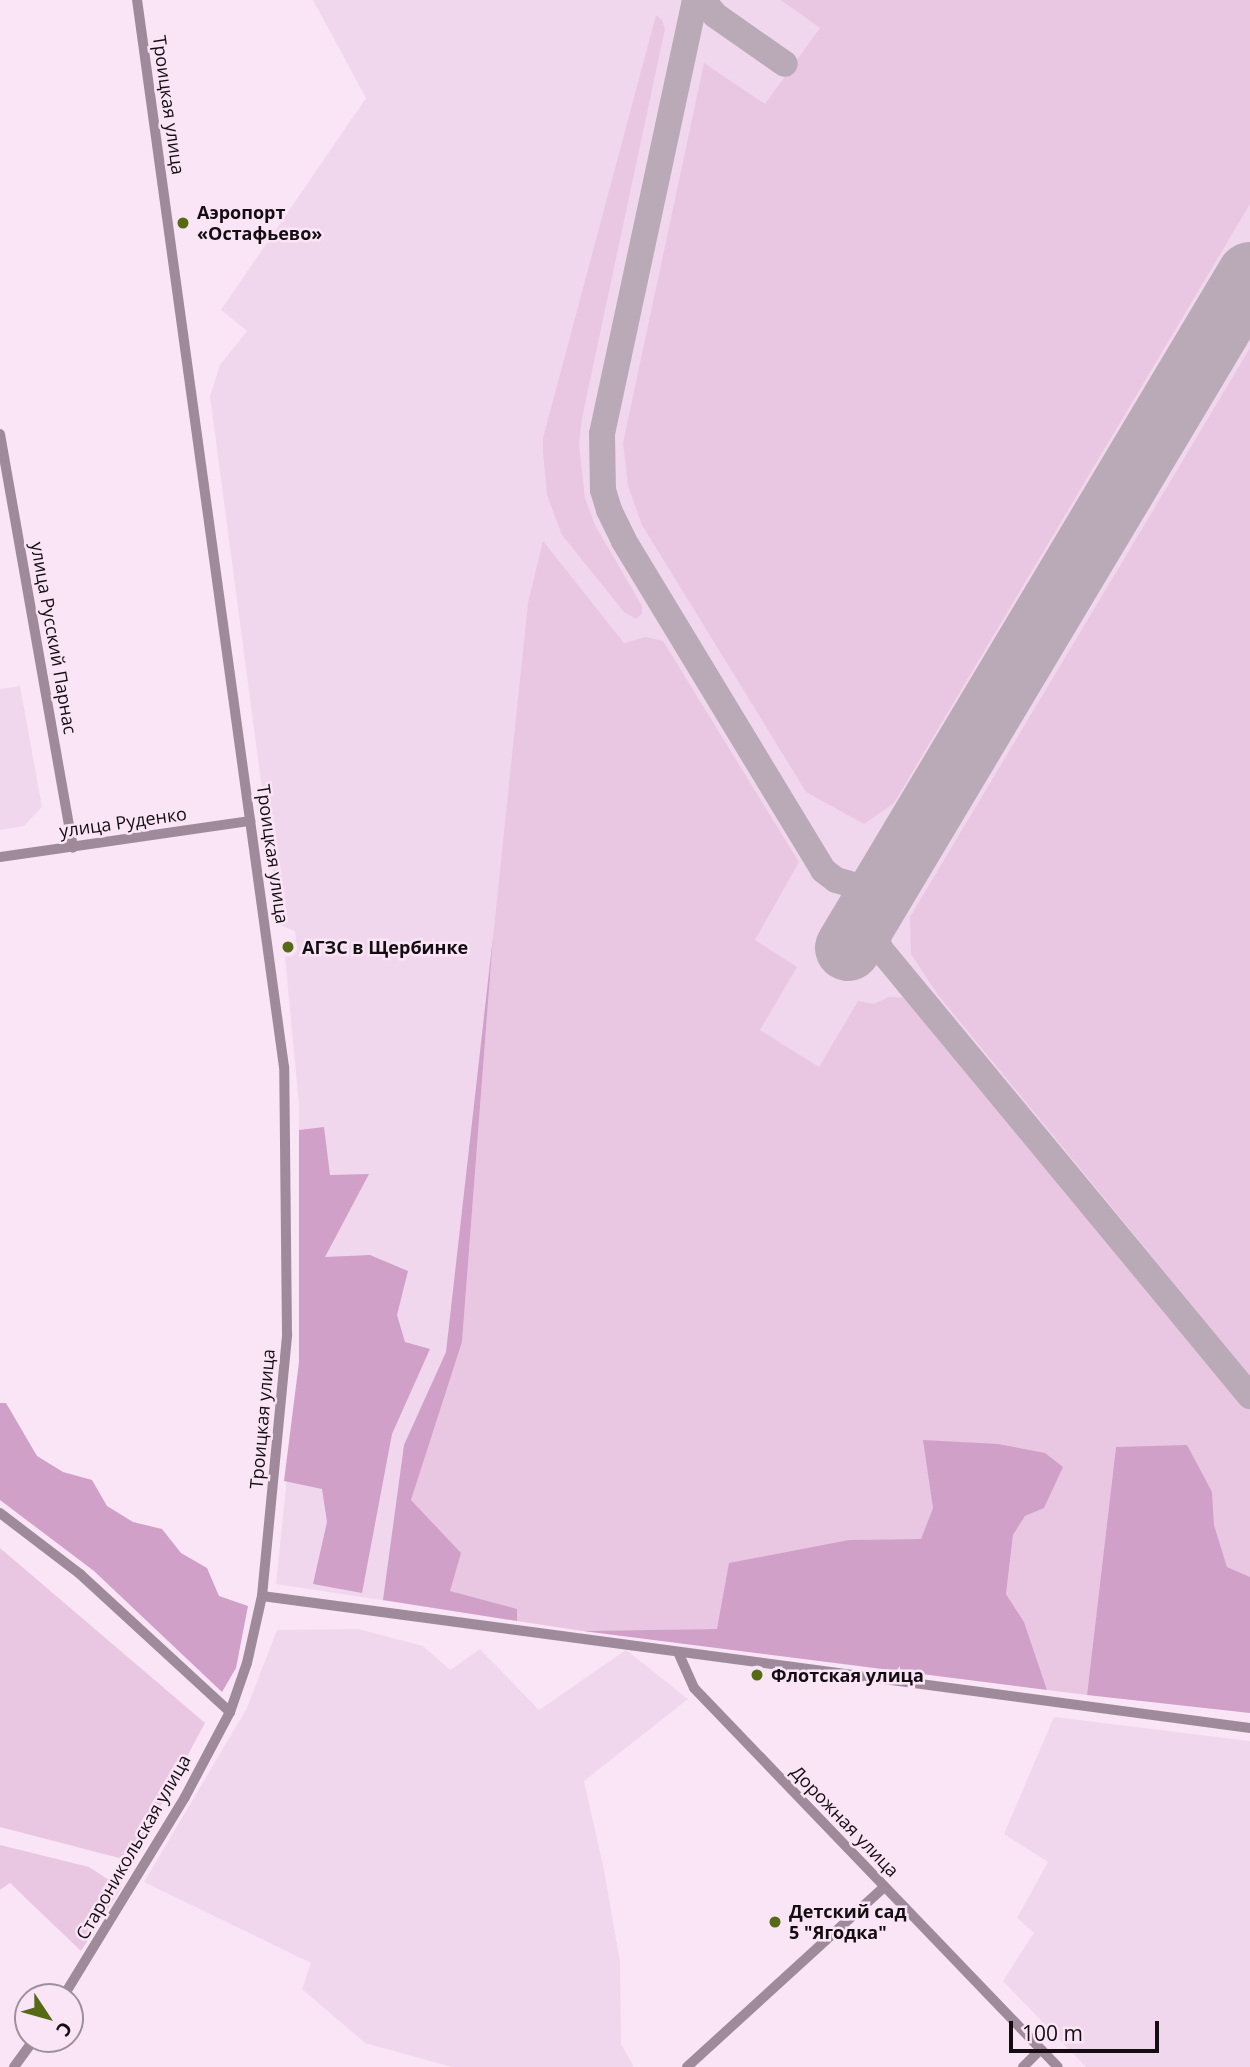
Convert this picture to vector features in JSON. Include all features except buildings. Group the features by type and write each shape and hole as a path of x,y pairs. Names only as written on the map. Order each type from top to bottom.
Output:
{"street":[{"name":"Троицкая улица","path":"137,0 279,1018 286,1110 287,1334 262,1596 247,1663 230,1712"},
{"name":"улица Русский Парнас","path":"0,434 73,848"},
{"name":"улица Руденко","path":"0,857 250,821"},
{"path":"0,1513 80,1574 230,1712"},
{"path":"262,1596 1250,1728"},
{"name":"Дорожная улица","path":"678,1651 694,1688 1058,2067"},
{"name":"Староникольская улица","path":"72,1983 172,1819 230,1712"},
{"path":"687,2067 884,1887"},
{"path":"1023,2067 1040,2050"}],"shaded area":[{"path":"313,0 1250,0 1250,1713 583,1631 276,1584 299,1362 299,1105 284,946 296,940 295,931 280,925 210,396 220,365 247,331 221,310 366,98"},
{"path":"781,0 1250,0 1250,204 894,803 864,824 806,792 642,525 628,486 623,443 704,63 765,104 820,28"},
{"path":"656,15 662,20 665,29 582,418 579,444 585,498 595,525 642,606 642,614 636,619 624,612 562,535 547,495 543,438"},
{"path":"1250,348 1250,1376 938,995 911,954 910,917"},
{"path":"543,541 624,643 646,637 663,641 799,862 755,940 797,967 760,1030 819,1067 858,1001 874,1004 888,997 915,998 1250,1407 1250,1577 1227,1567 1214,1525 1212,1492 1116,1447 1087,1695 1047,1690 1024,1622 1006,1594 1013,1535 1025,1516 1044,1508 924,1440 933,1508 921,1539 849,1540 717,1629 583,1631 517,1621 517,1609 450,1591 411,1500 462,1342 493,937 528,603"},
{"path":"20,686 42,807 24,826 0,830 0,689"},
{"path":"493,937 462,1342 411,1500 461,1553 450,1591 517,1609 517,1621 383,1600 404,1445 446,1352"},
{"path":"324,1127 330,1175 369,1174 325,1257 370,1255 408,1271 397,1315 405,1342 430,1349 392,1434 362,1593 313,1584 327,1522 322,1489 284,1481 299,1362 299,1130"},
{"path":"0,1403 6,1403 37,1456 63,1472 92,1480 107,1506 133,1522 162,1529 181,1553 207,1568 219,1596 248,1606 236,1668 222,1692 94,1571 0,1500"},
{"path":"923,1440 998,1444 1045,1453 1063,1467 1044,1508 1025,1516 1013,1535 1006,1594 1024,1622 1047,1690 583,1631 717,1629 729,1563 849,1540 921,1539 933,1508"},
{"path":"1187,1445 1212,1492 1214,1525 1227,1567 1250,1577 1250,1713 1087,1695 1116,1447"},
{"path":"0,1548 205,1723 131,1861 0,1827"},
{"path":"358,1629 423,1646 450,1670 480,1649 539,1710 626,1650 688,1699 584,1781 604,1870 620,1962 621,2044 634,2067 452,2067 365,2043 302,1989 311,1963 144,1882 247,1708 277,1630"},
{"path":"1054,1717 1250,1741 1250,2067 1086,2067 1003,1981 1034,1933 1017,1918 1048,1862 1004,1834"},
{"path":"0,1845 89,1867 121,1888 81,1951 10,1883 0,1890"}],"taxiway":[{"path":"695,0 602,434 603,490 624,541 823,870 836,880 857,886 884,879 896,870"},
{"path":"703,0 715,15 785,64"},
{"path":"868,915 881,950 1250,1396"}],"runway":[{"path":"848,948 1250,275"}],"place":[{"name":"Аэропорт «Остафьево»","path":"183,223"},
{"name":"АГЗС в Щербинке","path":"288,947"},
{"name":"Флотская улица","path":"757,1675"},
{"name":"Детский сад 5 \"Ягодка\"","path":"775,1922"}]}
